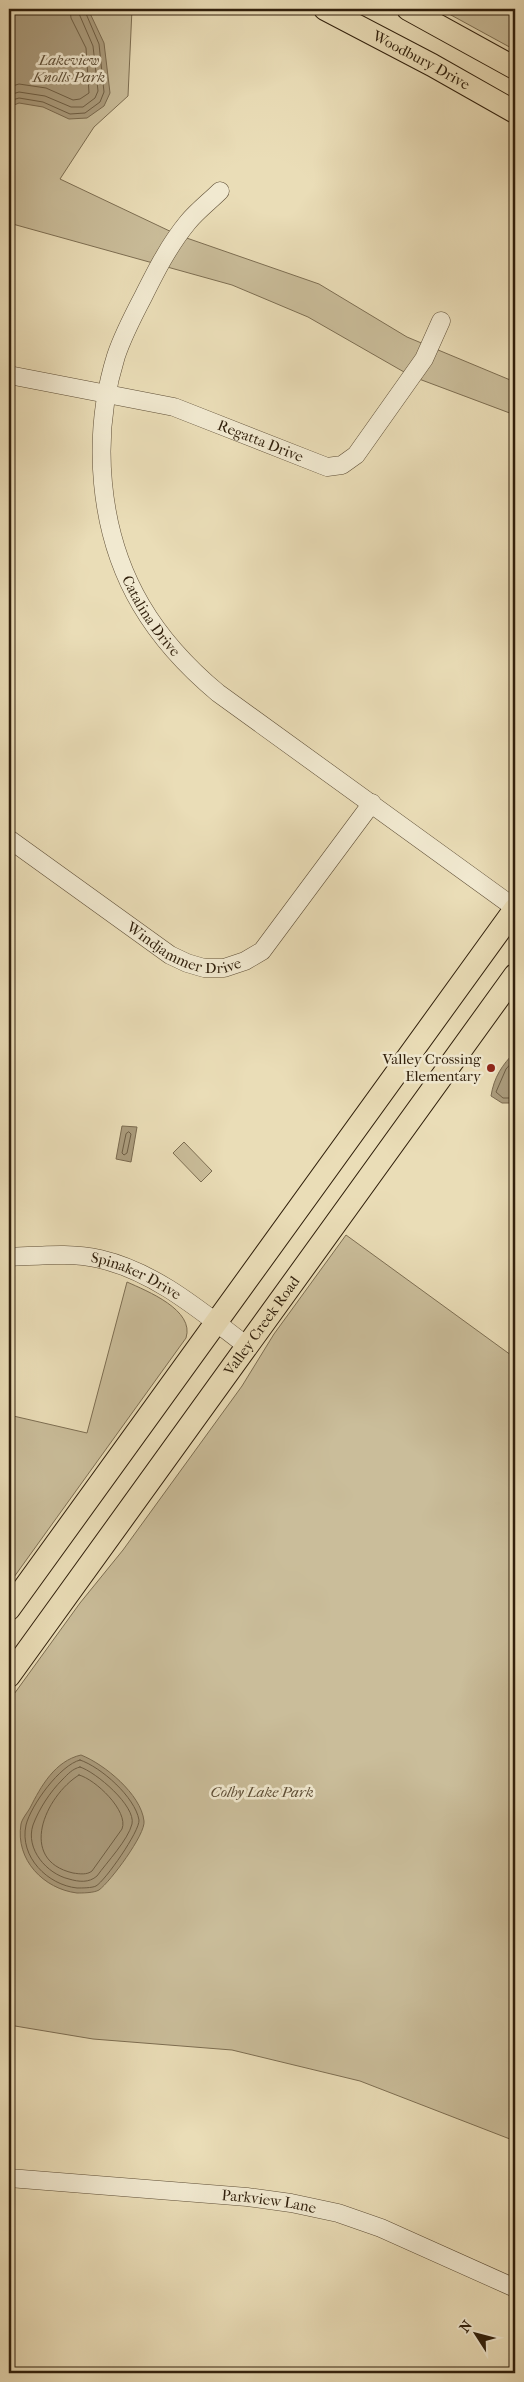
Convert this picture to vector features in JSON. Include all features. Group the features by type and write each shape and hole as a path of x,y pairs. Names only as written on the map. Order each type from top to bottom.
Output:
{"main road":[{"name":"Woodbury Drive","path":"325,9 424,60 515,112"},
{"path":"408,9 515,68"},
{"path":"9,1609 515,908"},
{"name":"Valley Creek Road","path":"9,1676 515,975"}],"street":[{"name":"Catalina Drive","path":"220,191 189,221 163,256 127,327 116,356 107,393 102,436 106,505 112,538 124,570 141,606 169,644 194,673 218,693 515,908"},
{"name":"Regatta Drive","path":"9,375 174,407 327,467 342,465 356,454 424,359 440,321"},
{"name":"Windjammer Drive","path":"9,839 170,955 204,968 224,968 245,961 262,952 372,803"},
{"name":"Spinaker Drive","path":"9,1257 60,1255 99,1259 130,1268 165,1288 247,1346"},
{"name":"Parkview Lane","path":"9,2178 247,2197 338,2213 381,2228 515,2288"}],"green space":[{"name":"Lakeview Knolls Park","path":"9,9 132,9 128,96 94,127 60,179 178,235 319,284 407,337 515,382 515,415 411,376 308,317 232,285 9,223"},
{"path":"440,9 515,9 515,50"},
{"path":"184,1142 212,1171 201,1182 173,1153"},
{"name":"Colby Lake Park","path":"346,1235 515,1358 515,2141 360,2081 232,2050 93,2039 9,2025 9,1701 80,1603 123,1550 242,1386 274,1334"},
{"path":"127,1282 157,1296 177,1310 187,1328 186,1338 9,1584 9,1415 87,1433"}],"water":[{"path":"9,9 88,9 104,43 110,93 104,106 87,118 69,119 43,107 19,103 9,107"},
{"path":"515,1052 515,1103 502,1103 491,1096 492,1089 499,1072"},
{"path":"122,1126 137,1127 131,1162 116,1159"},
{"path":"81,1755 100,1765 120,1781 136,1801 144,1821 134,1846 119,1868 99,1890 88,1893 65,1890 53,1886 43,1879 27,1861 20,1837 22,1820 44,1783 56,1769 72,1758"}],"place":[{"name":"Valley Crossing Elementary","path":"491,1068"}]}
